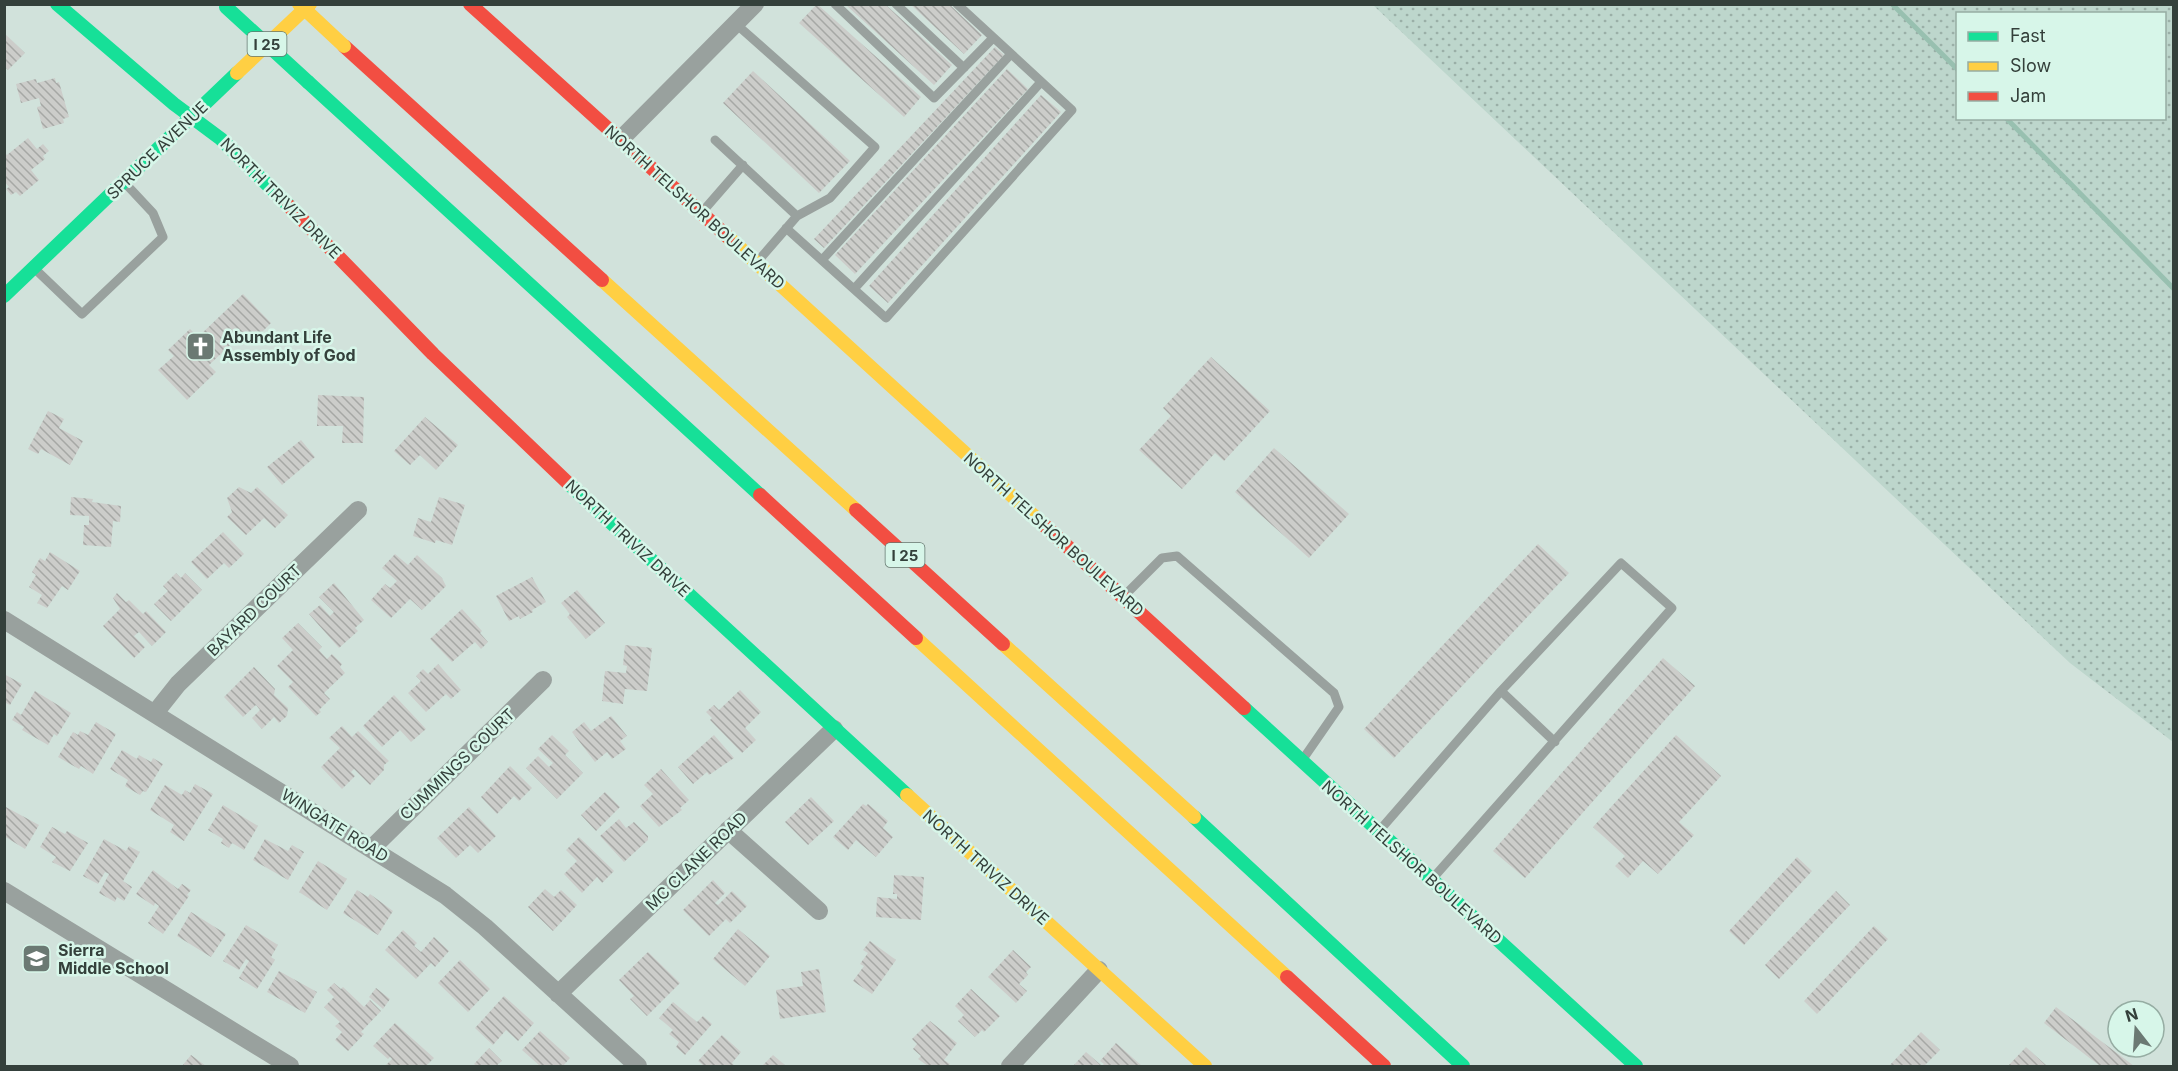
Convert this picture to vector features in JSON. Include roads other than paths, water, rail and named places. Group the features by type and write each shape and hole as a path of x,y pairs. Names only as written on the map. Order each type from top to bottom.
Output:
{"main road":[{"name":"NORTH TRIVIZ DRIVE","path":"57,4 221,139 292,208 433,354 570,485 834,729 1205,1066"},
{"name":"I 25","path":"299,4 1229,849 1463,1066"},
{"name":"SPRUCE AVENUE","path":"4,296 310,4"},
{"name":"NORTH TELSHOR BOULEVARD","path":"470,4 621,139 1636,1066"},
{"name":"I 25","path":"225,6 1384,1066"}],"street":[{"path":"621,139 755,4"},
{"name":"BAYARD COURT","path":"155,713 178,684 357,510"},
{"name":"WINGATE ROAD","path":"4,620 445,895 467,912 638,1066"},
{"name":"CUMMINGS COURT","path":"372,848 543,680"},
{"name":"MC CLANE ROAD","path":"558,994 834,729"},
{"path":"728,830 819,911"},
{"path":"4,891 283,1065"},
{"path":"1010,1066 1099,970"}],"lane":[{"path":"835,4 934,98 993,38"},
{"path":"896,4 964,68"},
{"path":"786,228 886,318 1072,110 957,4"},
{"path":"735,24 875,147 830,198 797,216 756,263"},
{"path":"822,260 1011,54"},
{"path":"855,290 1041,82"},
{"path":"715,140 797,216"},
{"path":"701,212 743,165"},
{"path":"34,268 82,314 163,237 153,213 123,181"},
{"path":"1122,598 1162,558 1178,556 1334,693 1339,707 1301,761"},
{"path":"1378,831 1500,691 1621,563 1672,608 1431,880"},
{"path":"1500,691 1555,742"}],"waterway":[{"path":"1892,4 1956,68"},
{"path":"2008,120 2174,289"}],"place":[{"name":"Abundant Life Assembly of God","path":"201,346"},
{"name":"Sierra Middle School","path":"37,959"}]}
